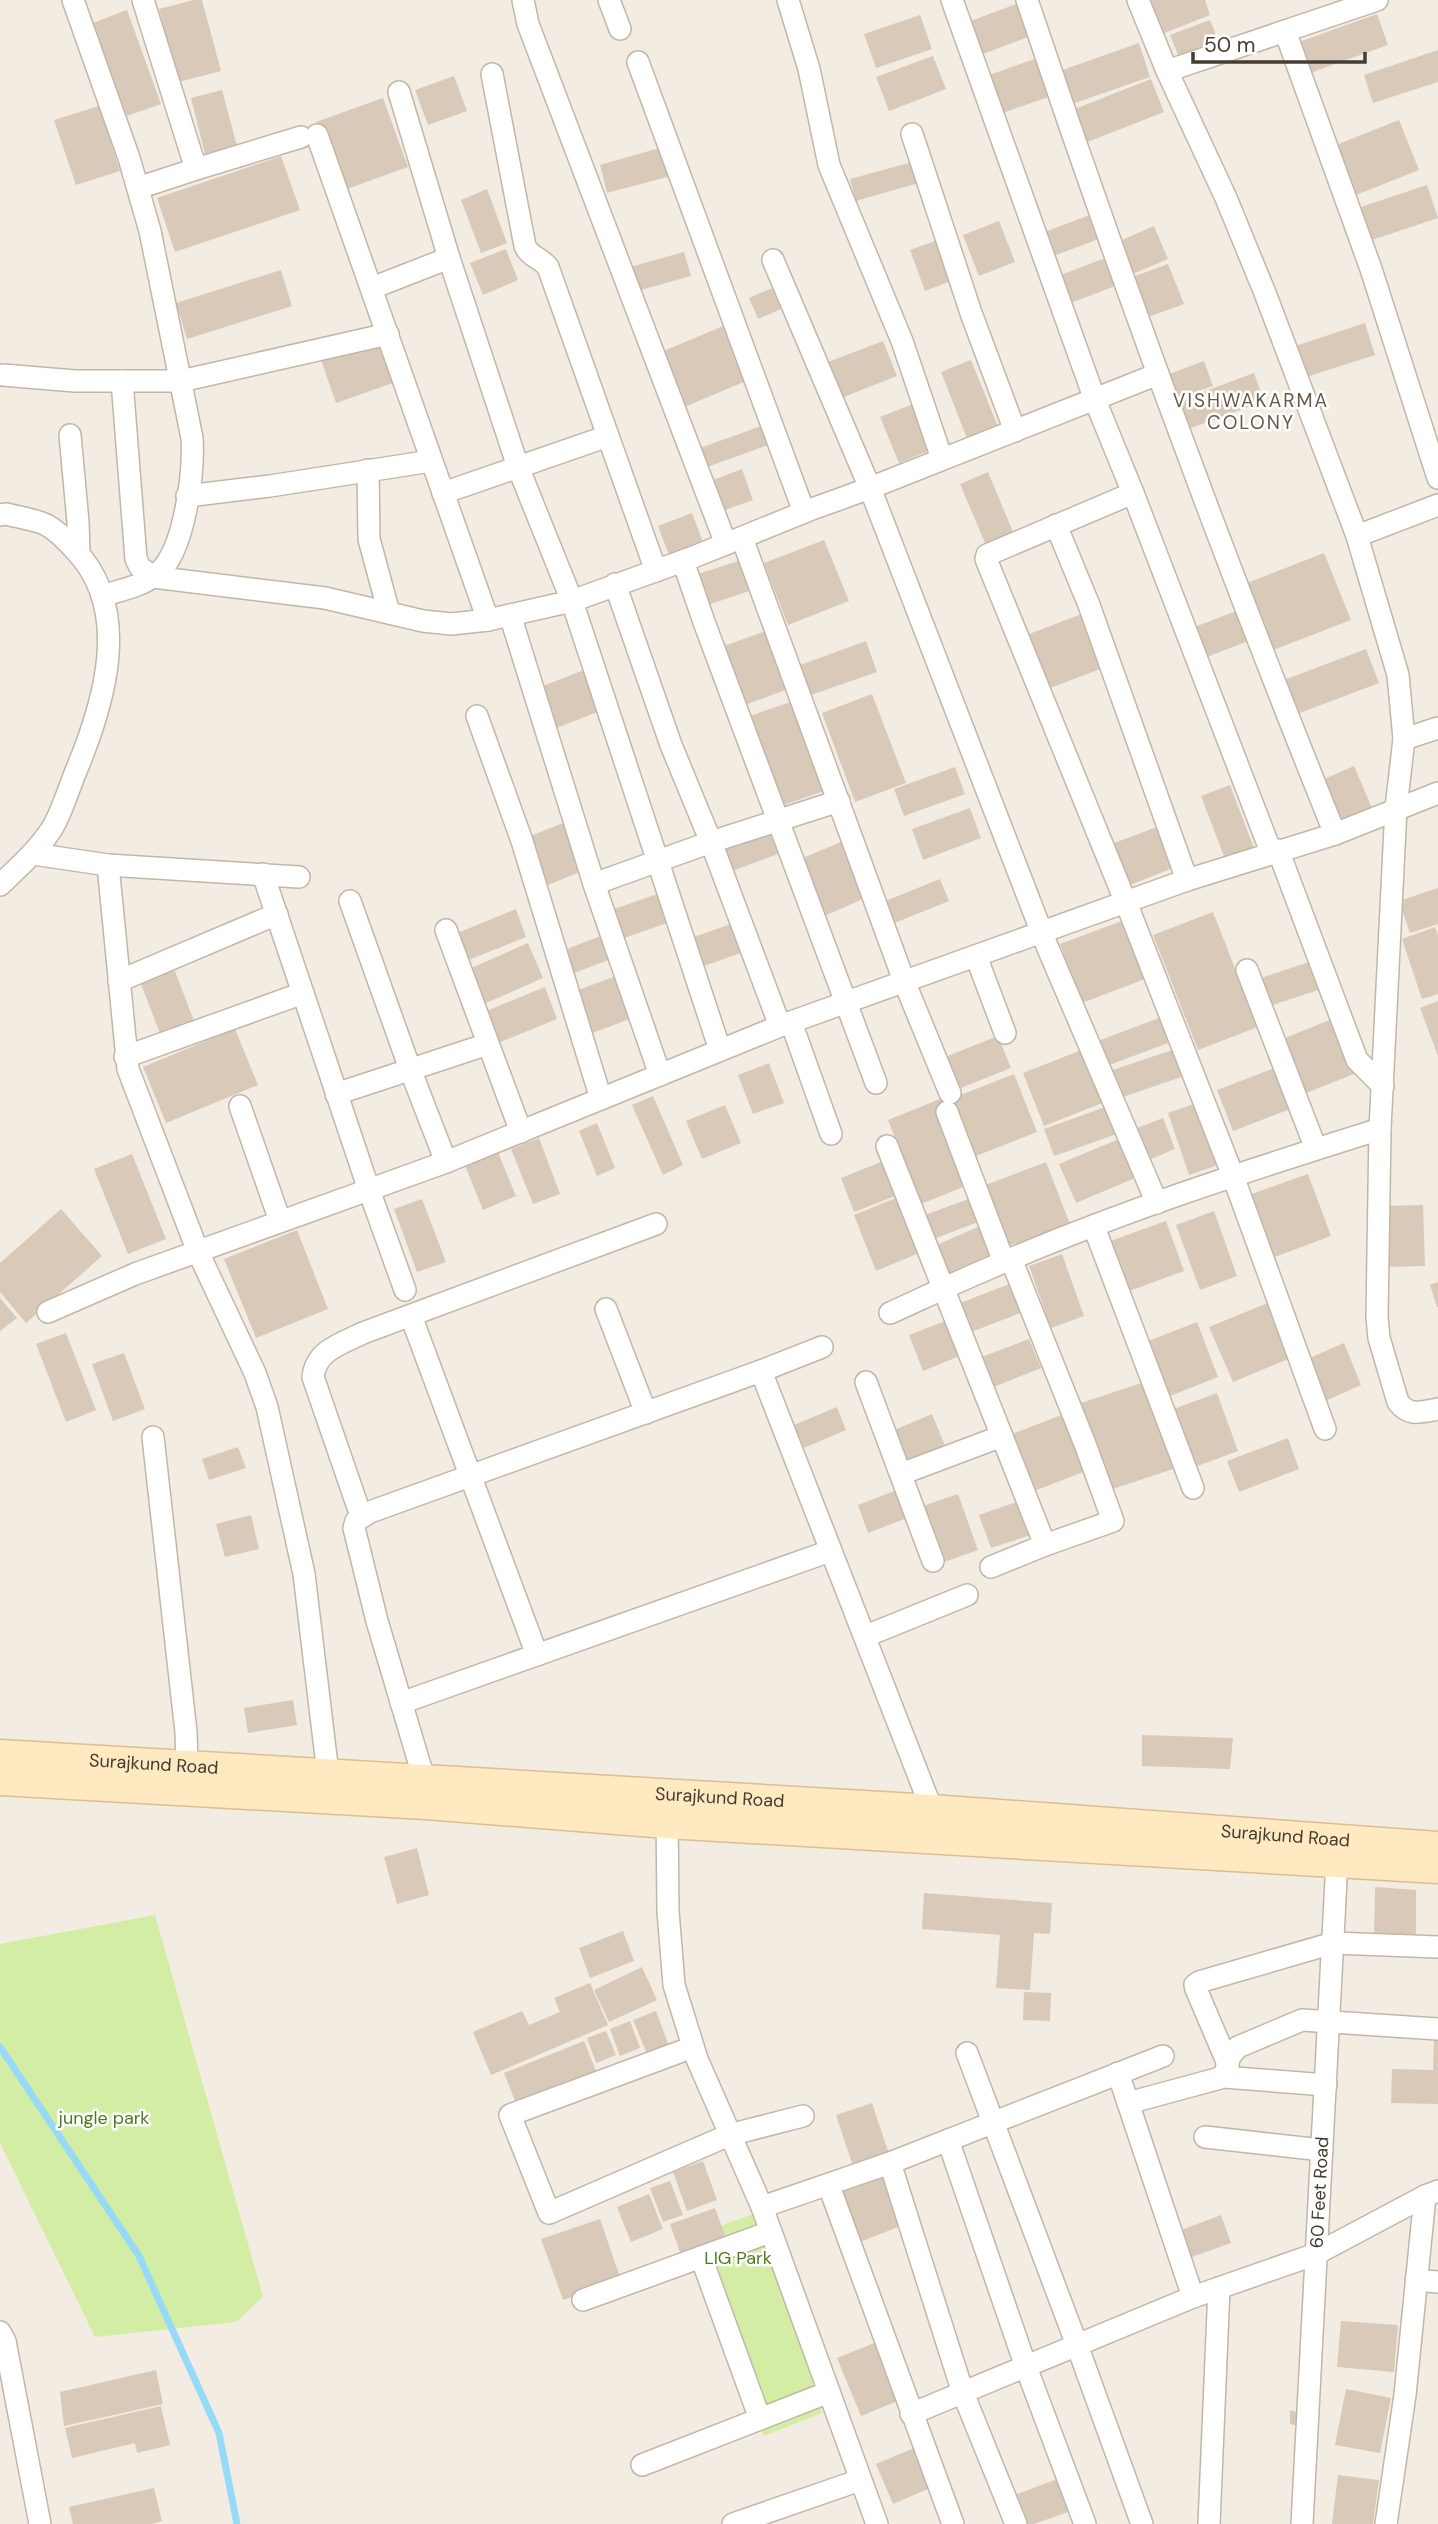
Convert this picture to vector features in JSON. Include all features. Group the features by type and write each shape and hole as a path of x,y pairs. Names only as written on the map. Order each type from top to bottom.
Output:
{"main road":[{"name":"Surajkund Road","path":"0,1755 424,1779 667,1809 1438,1868"},
{"name":"Surajkund Road","path":"0,1780 426,1804 932,1811 1438,1847"}],"street":[{"path":"73,0 129,158 150,230 181,381 193,455 175,550 161,571 153,577 102,596"},
{"path":"143,0 196,169"},
{"path":"523,0 528,24 839,801 1007,1261 1085,1444 1112,1521 991,1567"},
{"path":"609,0 620,29"},
{"path":"788,0 809,69 829,165 902,341 942,459"},
{"path":"952,0 1095,400 1357,1060 1382,1086"},
{"path":"1027,0 1081,161 1158,374 1335,834"},
{"path":"1138,0 1167,71 1231,209 1357,536 1398,675 1404,739 1396,808 1382,1086 1377,1317 1379,1338 1398,1402 1405,1411 1413,1413 1438,1409"},
{"path":"1167,71 1377,0"},
{"path":"1284,31 1371,269 1438,478"},
{"path":"638,62 804,512"},
{"path":"492,74 525,246 529,253 548,267 656,571"},
{"path":"399,92 449,258 518,467 572,601 720,1050"},
{"path":"912,134 971,313 1015,431"},
{"path":"138,188 309,136 372,288 488,620"},
{"path":"372,288 449,258"},
{"path":"773,260 870,488 1042,932 1157,1203"},
{"path":"1,372 75,381 181,381 388,334"},
{"path":"122,381 136,559 140,567 153,577 325,598 451,624 488,620 572,601 683,561 1158,374"},
{"path":"70,435 79,553"},
{"path":"443,493 608,436"},
{"path":"187,496 431,461"},
{"path":"368,470 369,539 389,613"},
{"path":"1133,493 987,555 986,559 1126,903 1233,1176 1325,1429"},
{"path":"1357,536 1438,505"},
{"path":"0,515 6,514 44,524 62,536 79,553 97,578 109,629 107,671 90,737 52,828 33,854 0,885"},
{"path":"1056,525 1089,605 1187,880"},
{"path":"683,561 876,1083"},
{"path":"615,584 671,745 831,1134"},
{"path":"510,615 594,884 660,1074"},
{"path":"477,716 522,841 601,1099"},
{"path":"1404,739 1438,728"},
{"path":"48,1312 135,1275 446,1162 786,1024 1187,880 1335,834 1438,793"},
{"path":"594,884 657,860 839,801"},
{"path":"33,854 108,865 299,877"},
{"path":"108,865 125,1058 198,1252 255,1373 267,1407 304,1574 328,1774"},
{"path":"263,874 405,1290"},
{"path":"350,901 446,1162"},
{"path":"119,981 277,914"},
{"path":"446,930 521,1132"},
{"path":"976,956 1005,1033"},
{"path":"1247,970 1316,1149"},
{"path":"125,1058 303,993"},
{"path":"336,1094 488,1044"},
{"path":"240,1106 280,1221"},
{"path":"890,1313 1007,1261 1157,1203 1380,1129"},
{"path":"887,1146 1045,1545"},
{"path":"361,1516 313,1377 314,1366 326,1351 363,1332 656,1224"},
{"path":"1094,1227 1193,1488"},
{"path":"606,1309 646,1413"},
{"path":"411,1316 537,1656"},
{"path":"424,1779 354,1528 356,1521 361,1516 822,1347"},
{"path":"761,1371 932,1811"},
{"path":"866,1382 933,1560"},
{"path":"901,1474 1002,1436"},
{"path":"153,1437 186,1732 187,1766"},
{"path":"401,1703 830,1551"},
{"path":"866,1636 967,1595"},
{"path":"667,1809 671,1963 674,1985 693,2047 762,2207 877,2524"},
{"name":"60 Feet Road","path":"1302,2524 1337,1861"},
{"path":"1226,2070 1195,1985 1333,1942 1438,1947"},
{"path":"1226,2070 1233,2051 1238,2047 1293,2023 1307,2020 1438,2029"},
{"path":"693,2047 510,2115 549,2213 729,2135 803,2116"},
{"path":"967,2053 1142,2524"},
{"path":"762,2207 829,2186 1163,2056"},
{"path":"1128,2103 1226,2070 1326,2085"},
{"path":"1118,2073 1193,2297"},
{"path":"1205,2137 1322,2150"},
{"path":"948,2140 1026,2367 1085,2524"},
{"path":"890,2163 963,2393 1016,2524"},
{"path":"829,2186 953,2524"},
{"path":"911,2414 1193,2297 1316,2254 1431,2194"},
{"path":"1386,2524 1405,2395 1416,2280 1431,2194"},
{"path":"583,2300 770,2232"},
{"path":"701,2257 760,2419"},
{"path":"1416,2280 1438,2282"},
{"path":"1209,2524 1219,2288"},
{"path":"0,2332 5,2341 40,2524"},
{"path":"642,2465 828,2392"},
{"path":"733,2524 860,2480"}],"green space":[{"name":"jungle park","path":"155,1915 263,2297 236,2322 95,2337 0,2143 0,1944"},
{"name":"LIG Park","path":"759,2212 822,2413 764,2436 695,2235"}],"building":[{"path":"202,0 221,71 179,82 159,9"},
{"path":"1148,0 1205,0 1210,15 1162,34"},
{"path":"1024,1 1036,34 975,57 963,24"},
{"path":"127,10 161,104 127,116 93,23"},
{"path":"1377,14 1388,45 1310,73 1299,42"},
{"path":"920,15 932,49 876,68 864,34"},
{"path":"1210,20 1221,47 1181,62 1170,35"},
{"path":"1139,43 1150,77 1069,105 1057,72"},
{"path":"1438,50 1438,82 1373,103 1364,75"},
{"path":"933,56 946,89 889,111 876,77"},
{"path":"1043,56 1057,94 994,116 981,78"},
{"path":"454,76 467,111 428,125 415,90"},
{"path":"1151,79 1164,112 1085,143 1072,110"},
{"path":"222,90 237,146 205,154 191,98"},
{"path":"383,98 408,167 341,191 316,122"},
{"path":"99,106 120,171 76,185 54,120"},
{"path":"1399,120 1419,170 1351,197 1331,147"},
{"path":"663,147 671,176 607,193 600,165"},
{"path":"281,156 300,210 175,252 157,198"},
{"path":"916,161 922,182 856,201 850,179"},
{"path":"1427,185 1438,218 1372,240 1361,207"},
{"path":"487,189 507,243 481,253 461,200"},
{"path":"1098,212 1107,236 1048,258 1039,234"},
{"path":"999,221 1015,262 979,276 963,235"},
{"path":"1154,226 1168,259 1128,276 1115,243"},
{"path":"941,239 956,279 925,291 910,250"},
{"path":"506,249 518,280 483,295 470,263"},
{"path":"684,252 691,276 637,291 630,267"},
{"path":"1113,255 1123,283 1063,306 1053,278"},
{"path":"1168,264 1184,304 1145,318 1130,278"},
{"path":"281,270 292,306 187,339 176,303"},
{"path":"772,288 781,309 758,319 749,298"},
{"path":"1365,323 1375,355 1303,378 1292,347"},
{"path":"723,326 746,381 682,408 659,353"},
{"path":"378,340 393,383 336,403 321,360"},
{"path":"883,341 897,376 836,400 823,364"},
{"path":"971,360 999,429 968,441 941,372"},
{"path":"1204,361 1213,386 1178,398 1169,374"},
{"path":"1254,373 1264,401 1186,430 1176,402"},
{"path":"913,404 931,450 899,463 880,417"},
{"path":"764,425 771,444 707,467 700,448"},
{"path":"742,469 753,500 725,510 713,480"},
{"path":"988,472 1016,539 988,550 960,484"},
{"path":"692,513 703,542 669,555 658,526"},
{"path":"824,540 849,601 788,625 764,563"},
{"path":"1324,553 1351,620 1273,650 1247,583"},
{"path":"741,560 752,590 708,605 698,574"},
{"path":"1244,608 1256,638 1199,660 1187,630"},
{"path":"1087,612 1108,666 1045,690 1024,636"},
{"path":"766,631 788,689 740,707 718,648"},
{"path":"866,641 877,672 811,695 800,665"},
{"path":"1366,649 1379,683 1297,714 1284,680"},
{"path":"589,668 605,709 554,729 538,688"},
{"path":"872,694 906,783 855,802 822,713"},
{"path":"799,699 830,789 778,807 747,717"},
{"path":"1354,766 1372,808 1340,821 1322,780"},
{"path":"955,767 965,794 904,816 894,789"},
{"path":"1230,785 1254,848 1225,859 1201,796"},
{"path":"970,808 981,838 923,860 912,829"},
{"path":"568,821 587,869 543,887 523,839"},
{"path":"1157,827 1173,868 1130,885 1114,843"},
{"path":"769,831 778,854 727,873 719,849"},
{"path":"846,840 870,896 822,917 798,860"},
{"path":"940,879 949,901 892,924 883,902"},
{"path":"1438,888 1438,924 1410,933 1399,901"},
{"path":"663,892 673,921 624,938 614,909"},
{"path":"516,909 526,937 466,961 455,934"},
{"path":"1213,912 1258,1027 1198,1050 1153,935"},
{"path":"1122,921 1145,979 1082,1003 1060,944"},
{"path":"737,922 747,951 695,969 685,940"},
{"path":"1435,927 1438,936 1438,994 1422,999 1402,939"},
{"path":"606,934 616,957 569,975 559,952"},
{"path":"528,943 543,978 484,1004 469,969"},
{"path":"1318,959 1327,987 1264,1008 1255,980"},
{"path":"173,966 197,1029 163,1041 139,979"},
{"path":"619,975 635,1017 587,1035 570,993"},
{"path":"545,987 557,1019 498,1043 486,1011"},
{"path":"1438,1001 1438,1056 1420,1008"},
{"path":"1162,1017 1171,1042 1104,1067 1095,1042"},
{"path":"1337,1017 1359,1072 1296,1097 1275,1042"},
{"path":"235,1029 258,1085 166,1123 143,1067"},
{"path":"998,1036 1011,1068 958,1089 945,1057"},
{"path":"1084,1049 1105,1102 1044,1126 1023,1073"},
{"path":"1175,1049 1184,1076 1120,1098 1110,1071"},
{"path":"769,1063 784,1103 753,1114 738,1075"},
{"path":"1277,1067 1293,1108 1233,1131 1217,1090"},
{"path":"1014,1074 1037,1132 976,1156 953,1098"},
{"path":"653,1096 683,1165 663,1175 632,1105"},
{"path":"940,1099 973,1183 921,1204 888,1120"},
{"path":"1199,1102 1221,1164 1189,1175 1168,1113"},
{"path":"725,1105 741,1143 702,1159 686,1121"},
{"path":"1108,1106 1117,1134 1054,1156 1044,1129"},
{"path":"1163,1118 1175,1149 1144,1162 1132,1130"},
{"path":"597,1123 615,1168 597,1176 579,1131"},
{"path":"539,1138 560,1194 533,1204 511,1149"},
{"path":"1119,1139 1135,1178 1076,1203 1059,1164"},
{"path":"497,1150 516,1196 483,1210 464,1163"},
{"path":"132,1154 166,1239 128,1254 94,1169"},
{"path":"886,1160 900,1194 854,1212 841,1178"},
{"path":"1046,1162 1070,1224 1006,1247 983,1186"},
{"path":"1308,1174 1331,1236 1269,1259 1246,1196"},
{"path":"901,1196 924,1251 876,1271 854,1215"},
{"path":"977,1196 986,1219 931,1240 922,1216"},
{"path":"422,1199 446,1262 417,1272 394,1209"},
{"path":"1423,1205 1425,1266 1389,1267 1386,1206"},
{"path":"61,1209 102,1256 26,1323 0,1292 0,1263"},
{"path":"1214,1211 1237,1276 1200,1290 1176,1225"},
{"path":"1166,1221 1184,1271 1124,1293 1105,1243"},
{"path":"987,1223 1000,1254 944,1277 932,1247"},
{"path":"297,1230 328,1309 256,1338 224,1259"},
{"path":"1062,1254 1084,1316 1051,1328 1029,1266"},
{"path":"1438,1282 1438,1307 1437,1307 1430,1285"},
{"path":"1012,1283 1023,1312 966,1334 955,1305"},
{"path":"0,1298 17,1318 0,1331"},
{"path":"1270,1302 1293,1357 1233,1382 1209,1327"},
{"path":"948,1320 962,1355 923,1371 909,1335"},
{"path":"1197,1322 1218,1377 1165,1398 1143,1343"},
{"path":"66,1333 96,1410 66,1422 36,1344"},
{"path":"1029,1339 1041,1368 991,1388 979,1358"},
{"path":"1344,1343 1361,1385 1323,1402 1305,1360"},
{"path":"124,1353 145,1409 113,1421 92,1364"},
{"path":"1144,1382 1173,1469 1110,1490 1081,1403"},
{"path":"1217,1393 1238,1451 1192,1468 1171,1410"},
{"path":"837,1407 846,1430 804,1448 794,1425"},
{"path":"932,1414 948,1453 908,1470 892,1431"},
{"path":"1064,1414 1086,1471 1034,1491 1012,1434"},
{"path":"1288,1438 1299,1469 1239,1492 1227,1461"},
{"path":"238,1447 246,1468 209,1480 202,1459"},
{"path":"897,1490 907,1518 868,1533 858,1505"},
{"path":"958,1494 978,1550 941,1563 920,1507"},
{"path":"1022,1500 1034,1534 991,1548 979,1515"},
{"path":"251,1515 259,1549 225,1557 216,1524"},
{"path":"293,1700 297,1725 248,1733 244,1708"},
{"path":"1142,1735 1233,1738 1230,1769 1142,1766"},
{"path":"417,1848 429,1895 397,1904 384,1857"},
{"path":"1375,1887 1416,1890 1416,1938 1374,1939"},
{"path":"924,1893 1052,1903 1050,1934 1034,1933 1030,1990 996,1988 1000,1935 922,1929"},
{"path":"623,1931 634,1961 590,1978 579,1948"},
{"path":"642,1967 657,2000 609,2022 594,1990"},
{"path":"590,1983 608,2025 491,2075 473,2032 522,2011 529,2025 560,2012 554,1998"},
{"path":"1024,1992 1051,1993 1050,2021 1023,2020"},
{"path":"656,2011 669,2046 647,2054 633,2020"},
{"path":"630,2021 640,2048 620,2056 610,2029"},
{"path":"606,2031 616,2055 596,2063 587,2038"},
{"path":"1434,2038 1438,2038 1438,2104 1391,2103 1392,2069 1433,2070"},
{"path":"584,2041 598,2076 518,2108 504,2073"},
{"path":"872,2103 889,2154 853,2166 836,2115"},
{"path":"703,2161 717,2200 687,2211 673,2172"},
{"path":"881,2171 903,2225 855,2244 834,2190"},
{"path":"670,2181 683,2215 663,2222 650,2188"},
{"path":"649,2194 663,2229 631,2242 617,2207"},
{"path":"715,2208 727,2241 682,2258 670,2224"},
{"path":"1221,2215 1231,2243 1186,2259 1176,2232"},
{"path":"600,2219 621,2280 563,2300 541,2239"},
{"path":"1341,2321 1398,2325 1394,2372 1337,2367"},
{"path":"882,2340 905,2398 861,2416 837,2358"},
{"path":"156,2370 163,2404 64,2426 60,2392"},
{"path":"1346,2389 1391,2398 1380,2453 1335,2445"},
{"path":"161,2406 170,2445 137,2453 135,2443 72,2458 65,2428"},
{"path":"1290,2410 1301,2413 1299,2426 1290,2424"},
{"path":"919,2446 935,2486 893,2504 876,2464"},
{"path":"1338,2475 1379,2480 1373,2524 1332,2524"},
{"path":"1060,2478 1071,2511 1034,2524 1019,2524 1009,2497"},
{"path":"154,2488 162,2521 151,2524 73,2524 69,2507"}],"waterway":[{"path":"0,2047 139,2256 219,2433 237,2524"}],"district":[{"name":"VISHWAKARMA COLONY","path":"1251,411"}]}
